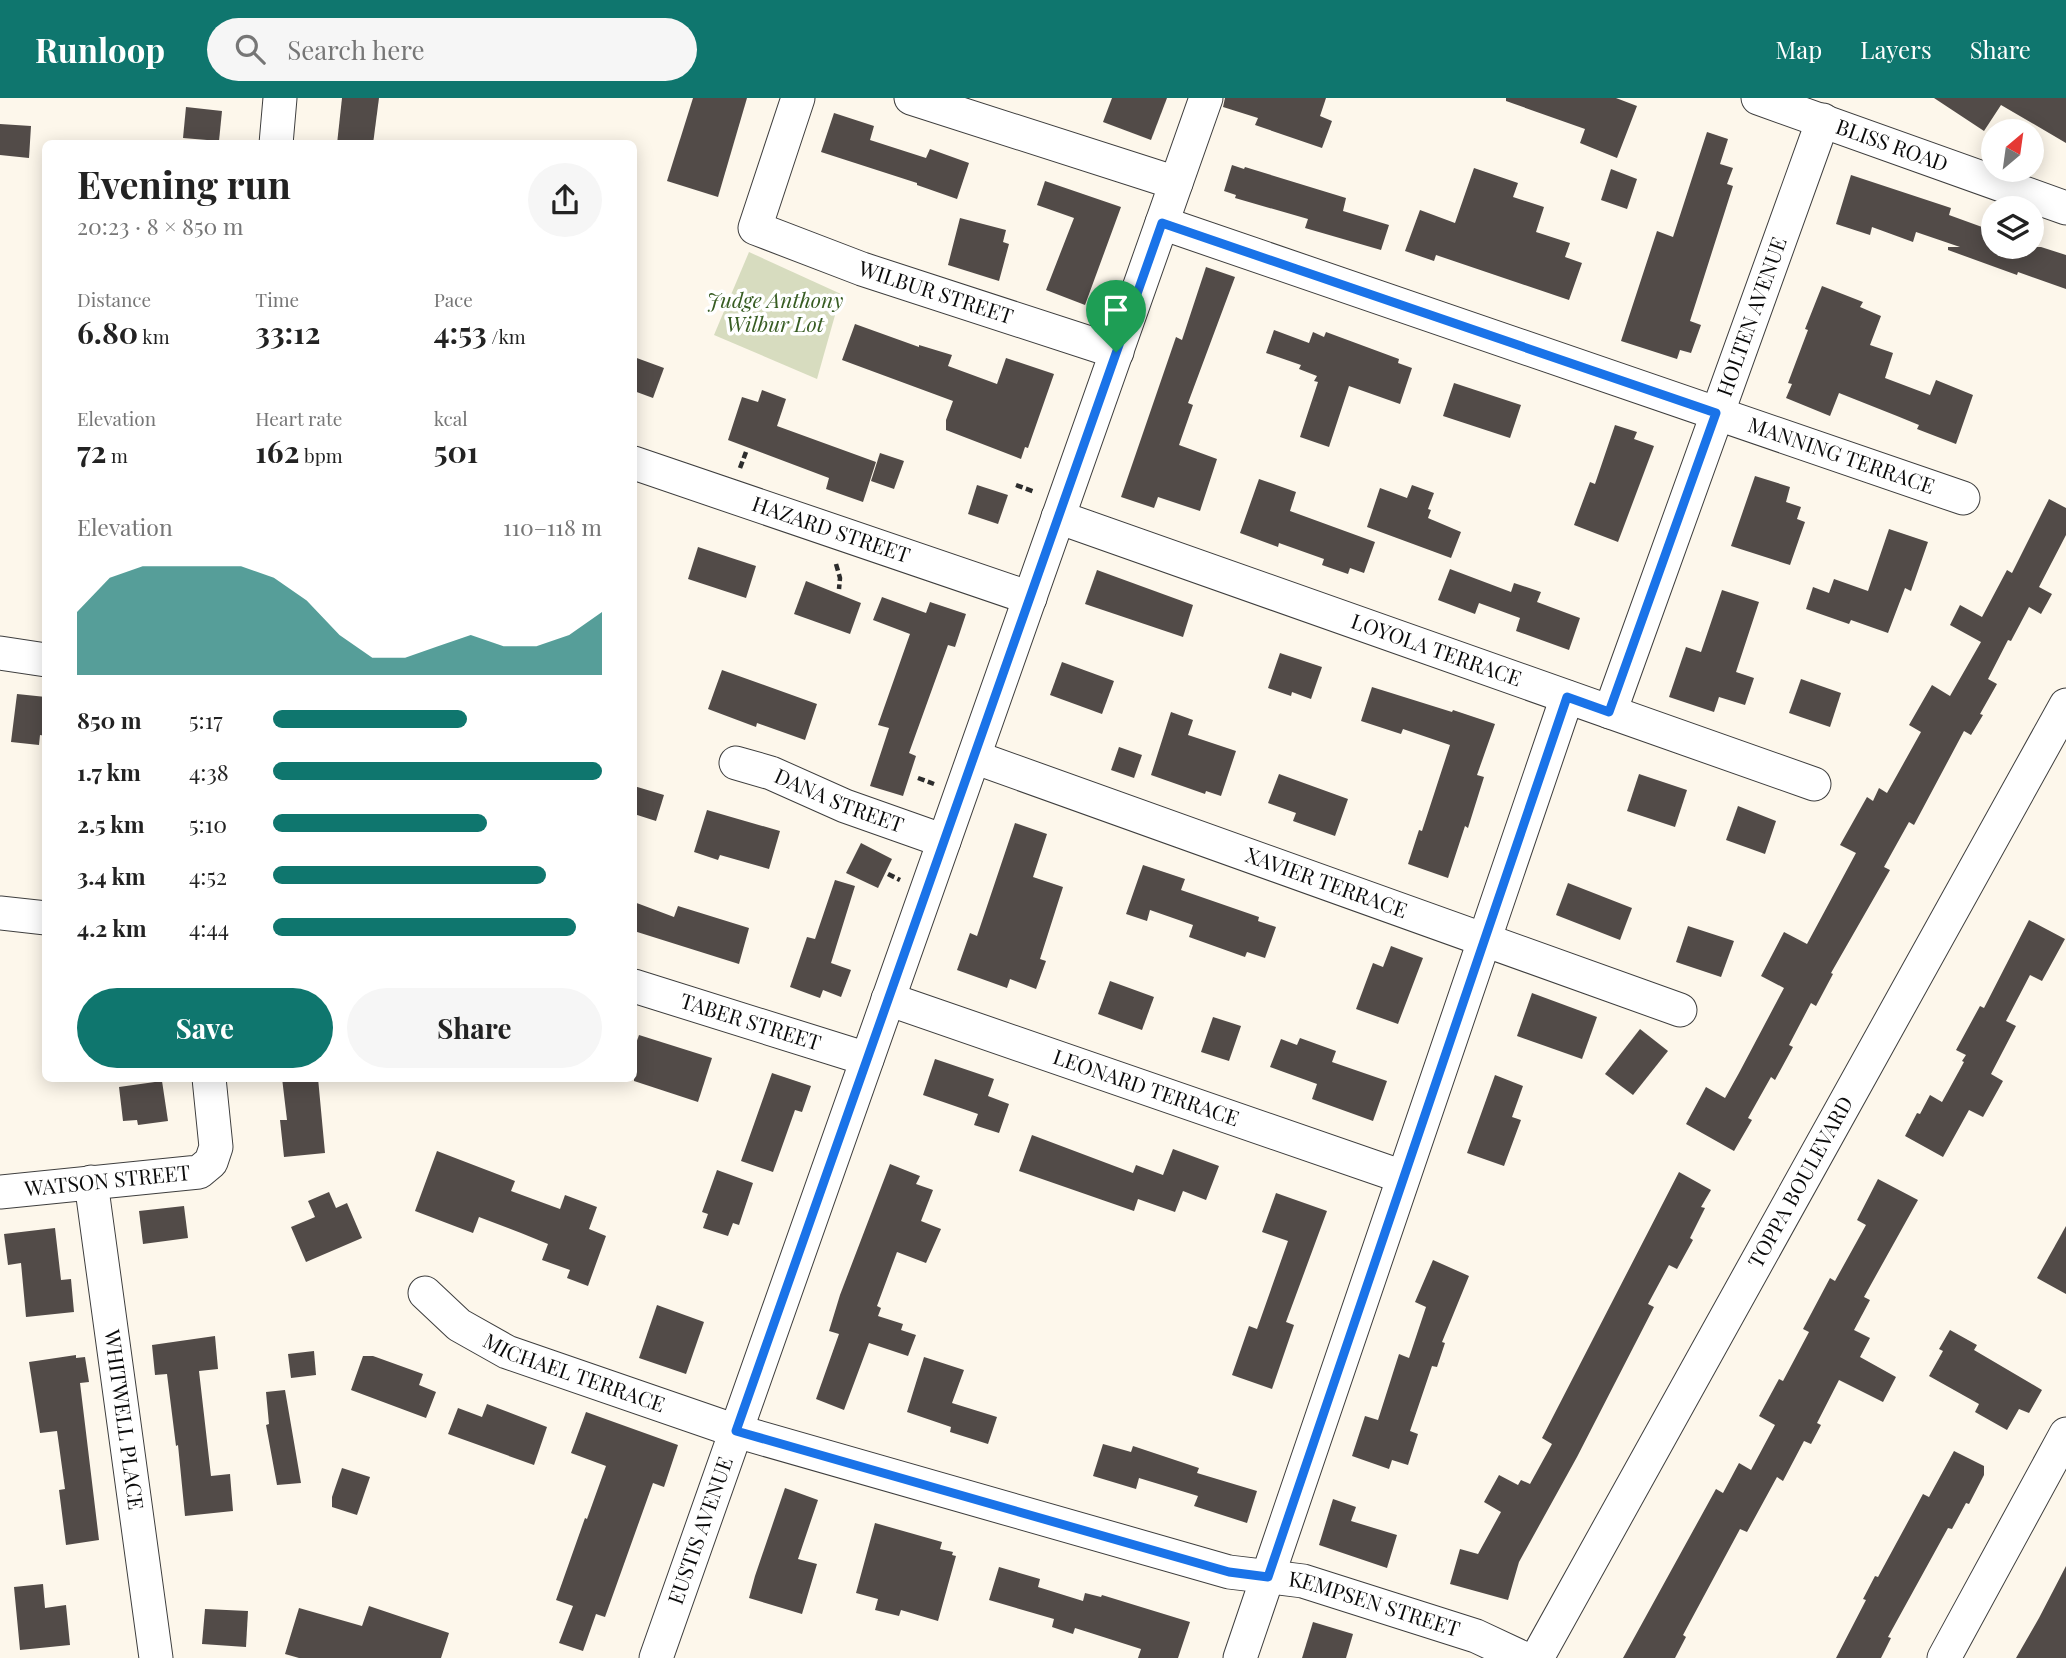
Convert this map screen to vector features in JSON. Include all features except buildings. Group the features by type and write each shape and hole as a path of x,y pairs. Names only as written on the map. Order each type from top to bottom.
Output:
{"street":[{"path":"276,140 280,98"},
{"name":"WILBUR STREET","path":"798,98 755,228 862,269 1116,352"},
{"path":"911,98 1176,183"},
{"name":"EUSTIS AVENUE","path":"656,1658 1206,98"},
{"name":"BLISS ROAD","path":"1773,101 2066,208"},
{"name":"HOLTEN AVENUE","path":"1609,712 1823,120"},
{"name":"MANNING TERRACE","path":"1162,223 1963,498"},
{"name":"HAZARD STREET","path":"637,464 1030,598"},
{"name":"LOYOLA TERRACE","path":"1058,517 1814,783"},
{"path":"0,653 42,659"},
{"path":"1240,1658 1567,697"},
{"name":"TOPPA BOULEVARD","path":"1537,1658 2066,705"},
{"name":"XAVIER TERRACE","path":"974,757 1680,1010"},
{"name":"DANA STREET","path":"736,763 771,772 845,806 944,841"},
{"path":"0,913 42,918"},
{"name":"TABER STREET","path":"637,987 867,1059"},
{"name":"LEONARD TERRACE","path":"888,999 1403,1177"},
{"name":"WATSON STREET","path":"0,1192 199,1172 211,1162 216,1147 209,1082"},
{"name":"WHITWELL PLACE","path":"91,1182 156,1658"},
{"name":"MICHAEL TERRACE","path":"425,1293 459,1325 507,1352 736,1431"},
{"name":"KEMPSEN STREET","path":"736,1431 1229,1572 1303,1581 1476,1636 1523,1658"},
{"path":"1944,1658 2066,1434"}],"path":[{"path":"833,559 838,568 839,589"}],"green space":[{"name":"Judge Anthony Wilbur Lot","path":"749,252 841,294 817,379 714,335"}],"route":[{"path":"1162,223 1716,413 1609,712 1567,697 1268,1577 1229,1572 736,1431 1116,352 1162,223"}]}
